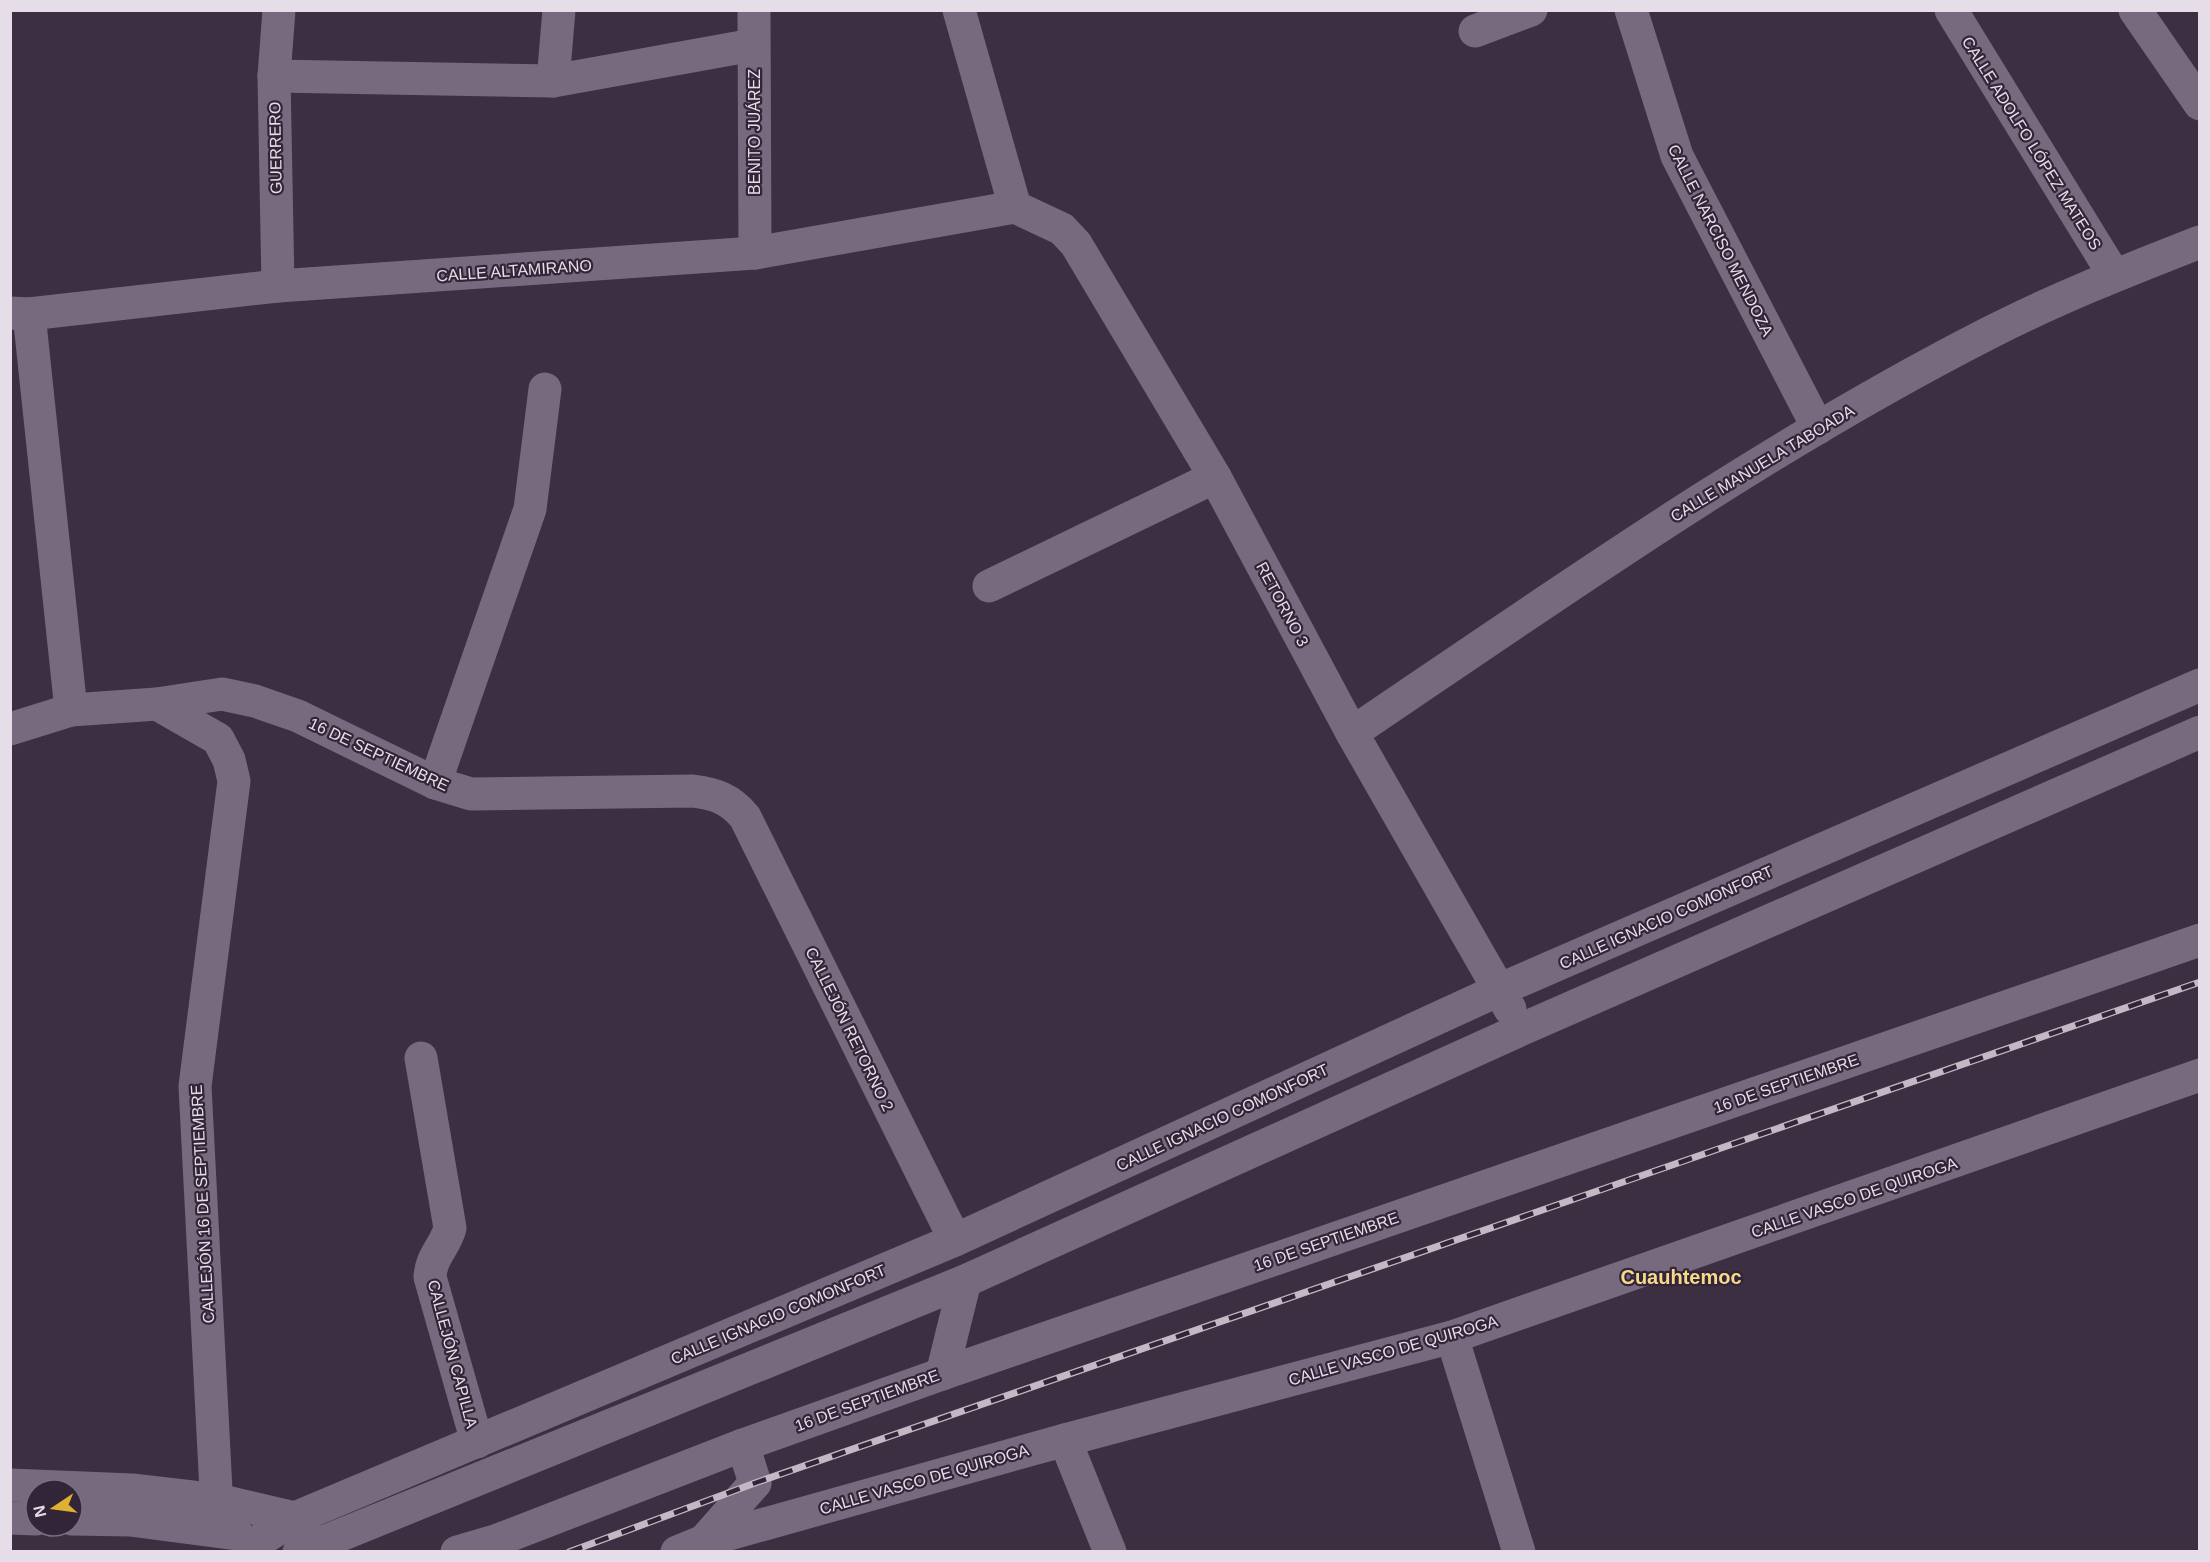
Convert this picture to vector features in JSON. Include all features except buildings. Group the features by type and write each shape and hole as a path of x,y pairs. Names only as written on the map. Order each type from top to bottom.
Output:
{"street":[{"name":"GUERRERO","path":"278,286 274,76 279,10"},
{"path":"553,81 559,10"},
{"name":"BENITO JUÁREZ","path":"754,10 754,253"},
{"path":"960,10 1015,207"},
{"path":"1475,31 1531,10"},
{"name":"CALLE NARCISO MENDOZA","path":"1631,10 1677,156 1818,428"},
{"name":"CALLE ADOLFO LÓPEZ MATEOS","path":"1951,10 2114,275"},
{"path":"2135,10 2199,104"},
{"path":"274,76 553,81 753,45"},
{"name":"CALLE ALTAMIRANO","path":"20,313 278,286 754,253 1015,207"},
{"name":"RETORNO 3","path":"1015,207 1053,224 1076,244 1215,477 1352,733 1501,989 1520,1030"},
{"name":"CALLE MANUELA TABOADA","path":"1352,733 1657,526 1818,428 1989,333 2114,275 2199,242"},
{"path":"20,313 71,710"},
{"path":"435,783 530,509 545,389"},
{"path":"989,586 1215,477"},
{"name":"CALLE IGNACIO COMONFORT","path":"255,1545 295,1518 955,1240 1501,989 2199,685"},
{"name":"16 DE SEPTIEMBRE","path":"10,729 71,710 157,704 222,694 255,701 298,716 435,783 471,794 693,791 718,795 736,805 745,817"},
{"name":"CALLEJÓN 16 DE SEPTIEMBRE","path":"157,704 218,739 229,760 234,781 195,1086 218,1515"},
{"path":"299,1551 334,1545 965,1281 1520,1030 2199,732"},
{"name":"CALLEJÓN RETORNO 2","path":"745,817 955,1240"},
{"name":"16 DE SEPTIEMBRE","path":"457,1551 498,1540 743,1445 942,1374 2199,940"},
{"name":"CALLEJÓN CAPILLA","path":"422,1059 450,1228 447,1239 431,1263 430,1277 477,1442"},
{"name":"CALLE VASCO DE QUIROGA","path":"693,1548 1065,1440 1452,1336 2199,1076"},
{"path":"942,1374 965,1281"},
{"path":"1452,1336 1518,1551"},
{"path":"1065,1440 1110,1551"},
{"path":"693,1548 755,1483 743,1445"},
{"path":"10,1485 132,1490 218,1515 255,1545 295,1551"},
{"path":"84,1519 130,1520 218,1515 295,1518 334,1545"}],"railway":[{"path":"569,1552 755,1483 2200,982"}],"district":[{"name":"Cuauhtemoc","path":"1681,1277"}]}
